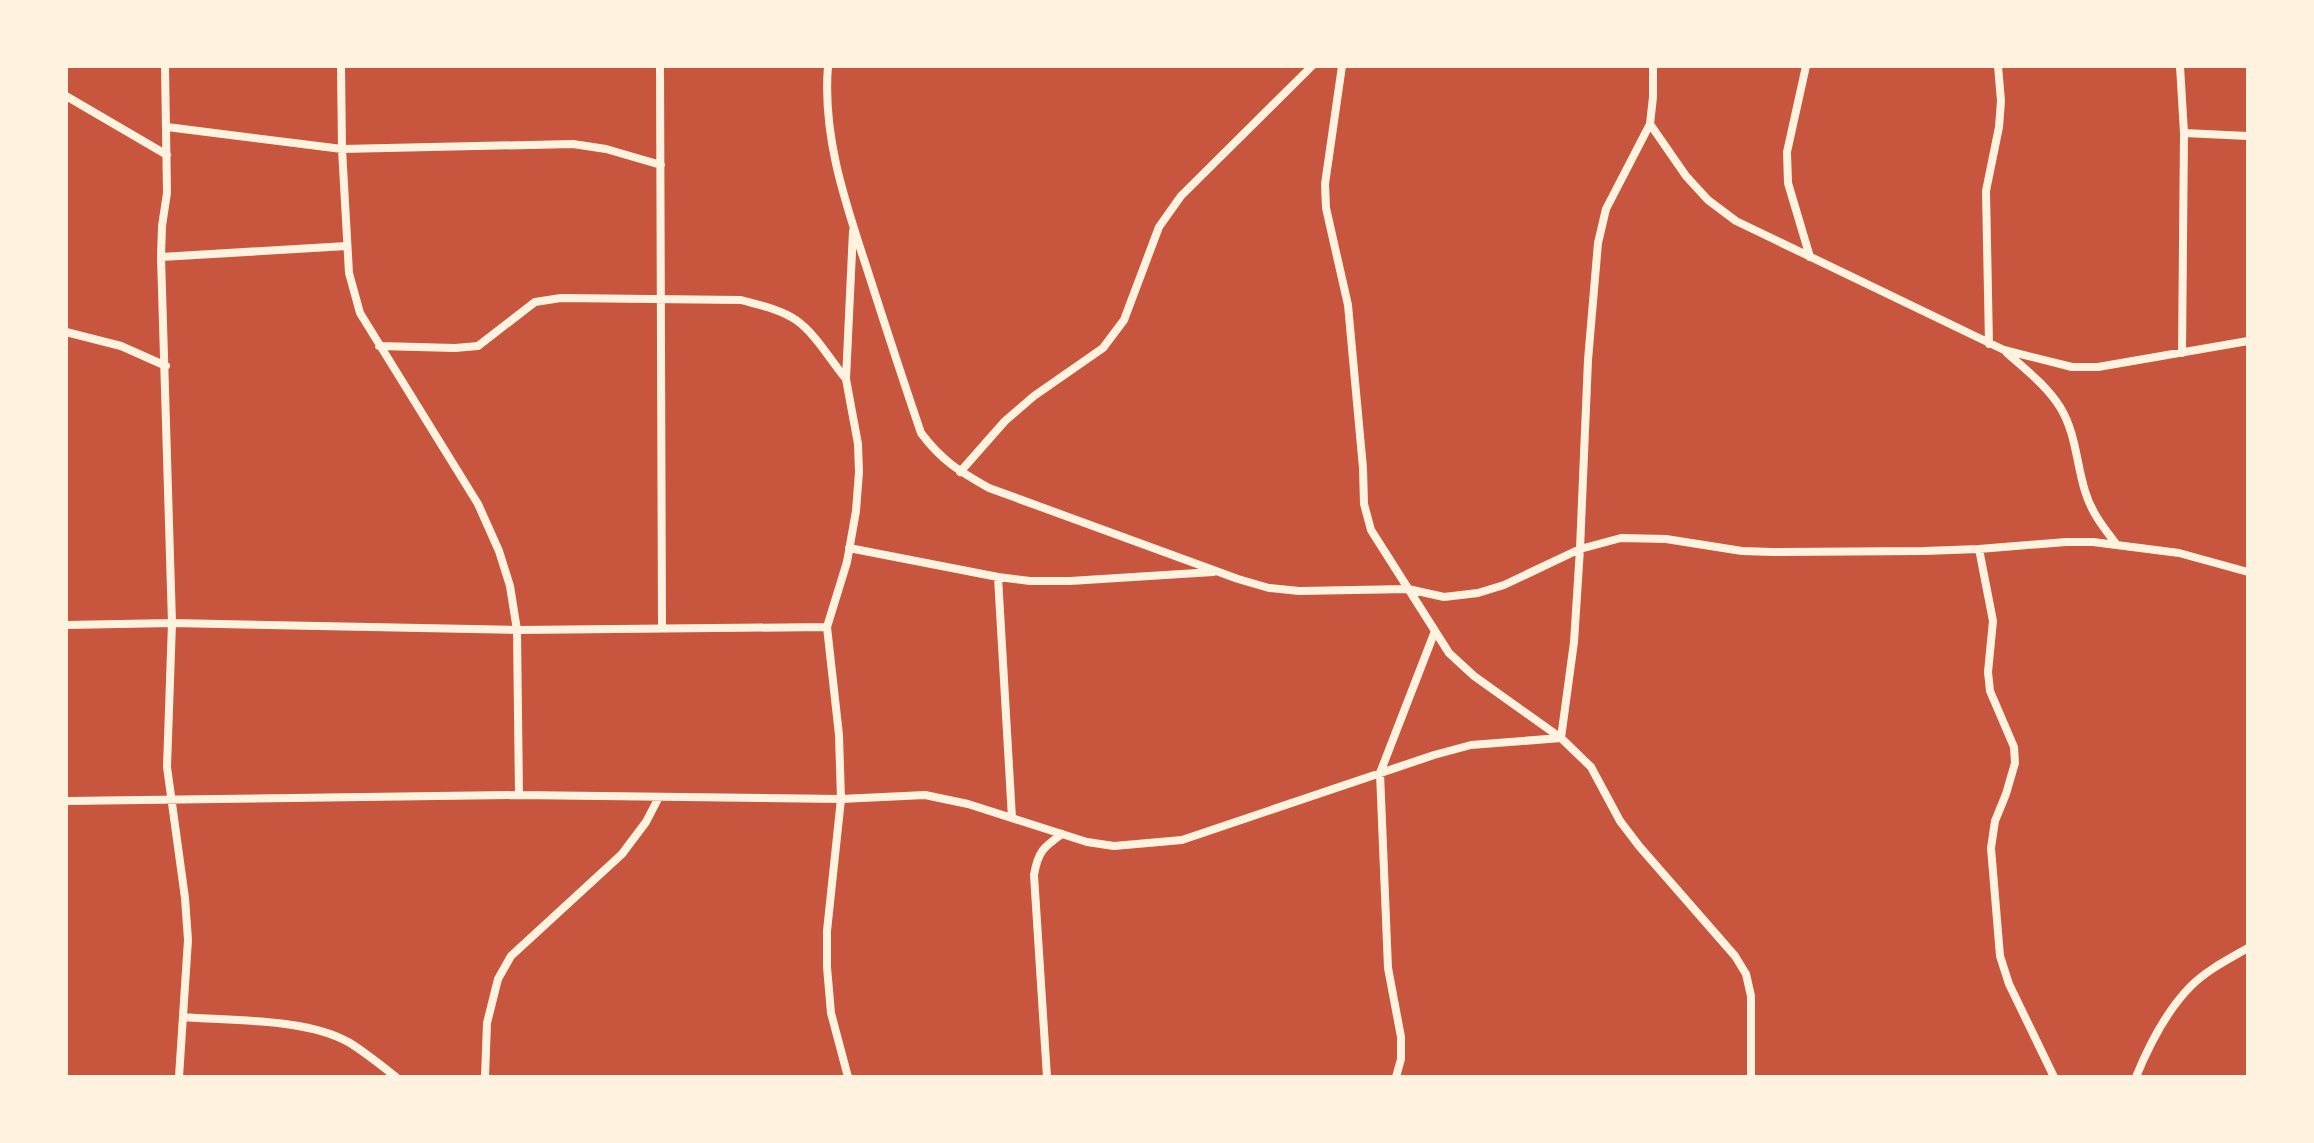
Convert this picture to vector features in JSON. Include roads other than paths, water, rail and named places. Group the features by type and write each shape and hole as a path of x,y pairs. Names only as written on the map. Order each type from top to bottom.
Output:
{"street":[{"path":"165,66 167,193 161,257 172,623 167,752 188,940 179,1077"},
{"path":"341,66 349,273 360,313 478,504 499,551 510,586 517,630 519,795"},
{"path":"660,66 662,628"},
{"path":"960,472 1005,421 1034,396 1103,348 1124,320 1159,227 1181,196 1312,66"},
{"path":"1342,66 1325,184 1326,208 1348,305 1364,504 1371,530 1449,653 1474,676 1561,738 1591,767 1620,821 1639,846 1735,956 1746,974 1751,996 1751,1077"},
{"path":"1561,738 1574,642 1588,360 1598,243 1606,209 1650,124 1653,66"},
{"path":"1806,66 1787,152 1788,183 1810,257"},
{"path":"1989,344 1986,191 1999,127 2001,101 1998,66"},
{"path":"2180,66 2184,133 2182,353"},
{"path":"827,67 831,149 921,433 936,454 989,488 1217,571 1269,588 1299,591 1408,589 1444,597 1478,593 1504,585 1580,549 1621,538 1666,539 1742,551 1979,549 2066,542 2179,553 2248,572"},
{"path":"66,96 167,155"},
{"path":"1650,124 1686,176 1708,200 1736,221 2004,350 2072,367 2098,367 2248,341"},
{"path":"167,127 342,149 573,144 606,149 661,165"},
{"path":"2184,133 2248,136"},
{"path":"848,1077 831,1013 827,967 827,931 841,799 839,735 827,627 849,548 859,472 858,444 846,379 853,226"},
{"path":"161,257 347,246"},
{"path":"379,346 478,346 535,302 561,298 741,300 794,318 846,379"},
{"path":"66,332 121,346 166,366"},
{"path":"2004,350 2047,389 2060,408 2073,434 2085,493 2096,518 2117,545"},
{"path":"849,548 1030,581 1217,571"},
{"path":"1979,549 1993,621 1988,672 1990,691 2014,747 2015,763 1995,821 1991,848 2000,956 2009,984 2054,1077"},
{"path":"998,577 1012,818"},
{"path":"66,625 172,623 517,630 827,627"},
{"path":"1396,1077 1401,1059 1401,1037 1388,968 1380,773 1435,631"},
{"path":"66,801 519,795 841,799 925,795 968,804 1087,842 1114,846 1182,840 1471,745 1561,738"},
{"path":"485,1077 487,1023 498,979 511,956 622,854 646,822 659,797"},
{"path":"1047,1077 1034,875 1043,848 1062,834"},
{"path":"2136,1077 2163,1022 2191,986 2248,948"},
{"path":"183,1017 314,1029 349,1042 396,1077"}]}
